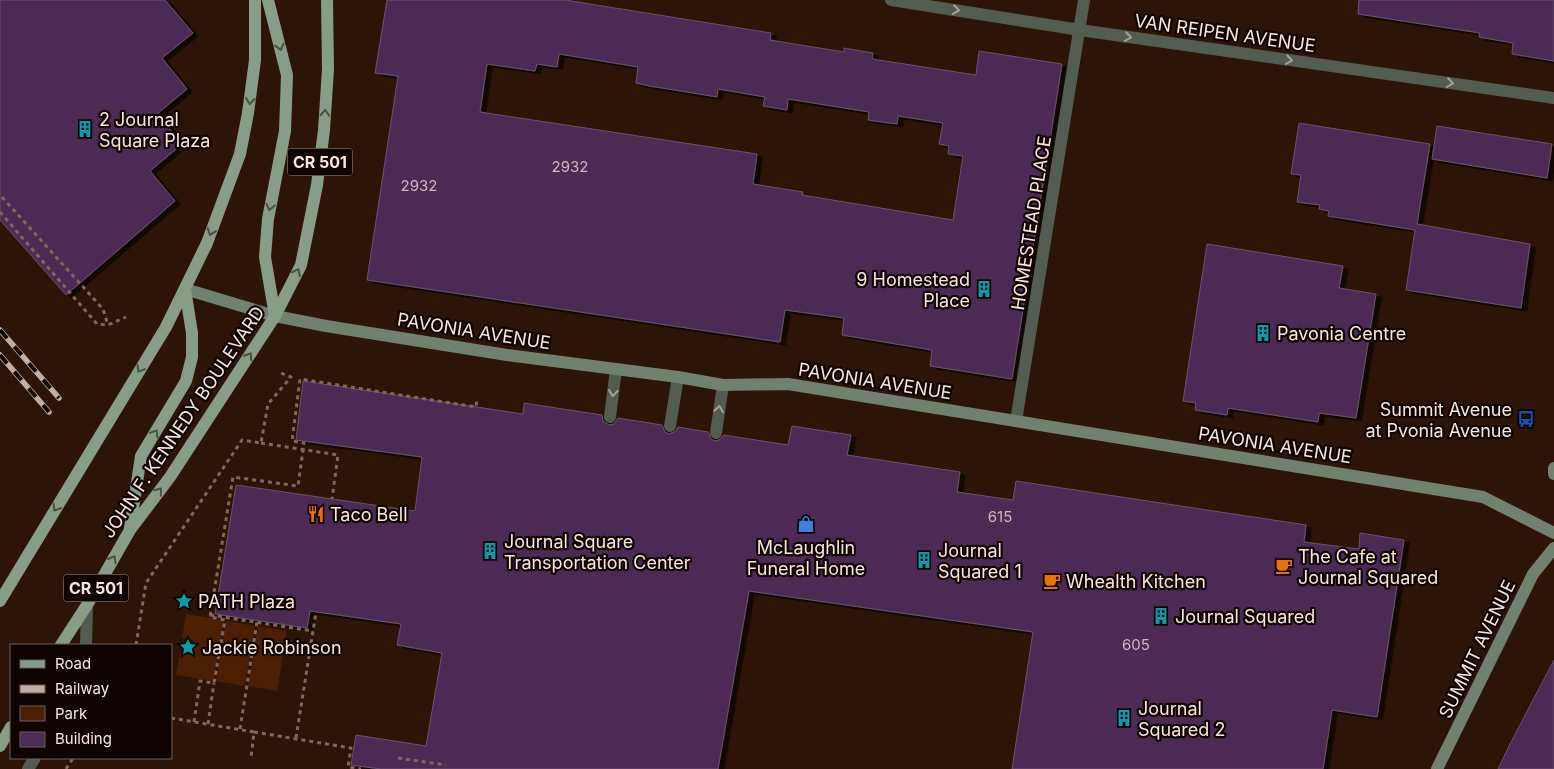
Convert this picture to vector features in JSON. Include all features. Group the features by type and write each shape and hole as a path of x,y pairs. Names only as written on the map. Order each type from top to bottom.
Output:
{"main road":[{"path":"0,601 166,327 207,243 240,154 255,60 255,0"},
{"path":"268,0 287,75 285,131 268,219 265,257 275,316"},
{"name":"JOHN F. KENNEDY BOULEVARD","path":"62,644 87,605 130,530 170,477 275,316 301,265 317,185 324,130 328,70 327,0"},
{"path":"130,530 141,456 186,381 192,357 192,333 185,289"},
{"path":"0,746 10,729"}],"street":[{"name":"VAN REIPEN AVENUE","path":"890,0 1080,30 1554,98"},
{"name":"HOMESTEAD PLACE","path":"1016,422 1084,0"},
{"name":"PAVONIA AVENUE","path":"185,289 275,316 326,326 507,355 678,377 723,385 788,384 1483,497 1554,533"},
{"path":"610,416 616,369"},
{"path":"670,426 678,377"},
{"path":"716,434 723,385"},
{"path":"1554,468 1554,474"},
{"name":"SUMMIT AVENUE","path":"1437,769 1533,574 1554,548"},
{"path":"86,644 87,605"}],"path":[{"path":"2,197 103,309 108,325"},
{"path":"0,212 97,324 108,325 126,317"},
{"path":"261,443 268,404 291,377 280,373"},
{"path":"210,615 233,477 298,486 304,443 292,441 300,379 476,406 477,398"},
{"path":"136,644 146,583 242,440 338,455 332,499"},
{"path":"296,738 316,612"},
{"path":"210,615 313,631"},
{"path":"208,724 225,620 210,617 210,615"},
{"path":"240,729 257,622"},
{"path":"194,722 200,681 214,683"},
{"path":"172,718 351,748 348,767 361,769"},
{"path":"251,758 254,732"},
{"path":"398,758 446,765"}],"green space":[{"path":"186,614 224,620 214,681 176,675 180,652 192,653 194,640 182,638"},
{"path":"226,621 255,626 245,686 216,681"},
{"path":"258,626 287,631 277,691 248,686"}],"building":[{"name":"2 Journal Square Plaza","path":"0,0 165,0 193,33 162,58 187,89 157,114 182,144 150,171 175,201 66,295 0,220"},
{"path":"387,0 565,0 771,33 770,40 844,52 844,48 873,53 872,59 976,75 979,51 1062,64 1012,379 930,366 932,350 842,335 844,318 785,310 780,342 367,280 398,76 375,73","holes":["559,54 638,67 636,83 650,86 717,97 718,89 765,97 763,106 787,110 788,99 869,112 868,120 897,124 898,116 943,123 939,144 949,146 948,154 963,156 953,220 802,195 803,192 753,184 757,154 480,112 487,64 535,71 537,64 557,67"]},
{"path":"1359,0 1554,0 1554,61 1512,54 1513,43 1479,37 1480,33 1358,14"},
{"path":"1299,123 1430,144 1417,224 1530,244 1521,308 1406,290 1415,230 1328,216 1329,211 1319,209 1320,205 1297,202 1301,175 1291,174"},
{"path":"1437,126 1552,144 1547,178 1432,159"},
{"name":"Pavonia Centre","path":"1207,244 1343,266 1339,288 1376,294 1356,418 1319,413 1318,422 1228,408 1227,415 1195,410 1196,403 1183,401"},
{"path":"303,381 523,414 524,403 602,415 603,421 609,425 614,424 618,418 662,425 665,432 669,434 676,431 678,427 708,432 711,439 715,441 724,435 788,445 792,426 851,435 847,455 960,472 957,492 1013,500 1016,481 1306,525 1304,542 1359,549 1360,533 1404,540 1377,717 1332,710 1323,769 1012,769 1033,632 749,591 718,769 381,769 351,765 356,735 426,746 442,653 397,645 401,624 310,611 307,628 215,614 236,485 415,511 422,457 296,440"},
{"path":"1554,660 1554,769 1498,769 1510,744"}],"railway":[{"path":"0,330 59,398"},
{"path":"0,355 49,412"}],"place":[{"name":"2 Journal Square Plaza","path":"85,129"},
{"name":"9 Homestead Place","path":"984,289"},
{"name":"Pavonia Centre","path":"1263,333"},
{"name":"Summit Avenue at Pvonia Avenue","path":"1526,419"},
{"name":"Taco Bell","path":"316,514"},
{"name":"McLaughlin Funeral Home","path":"806,524"},
{"name":"Journal Square Transportation Center","path":"490,551"},
{"name":"Journal Squared 1","path":"924,560"},
{"name":"The Cafe at Journal Squared","path":"1284,566"},
{"name":"Whealth Kitchen","path":"1052,581"},
{"name":"PATH Plaza","path":"184,601"},
{"name":"Journal Squared","path":"1161,616"},
{"name":"Jackie Robinson","path":"188,647"},
{"name":"Journal Squared 2","path":"1124,718"}]}
